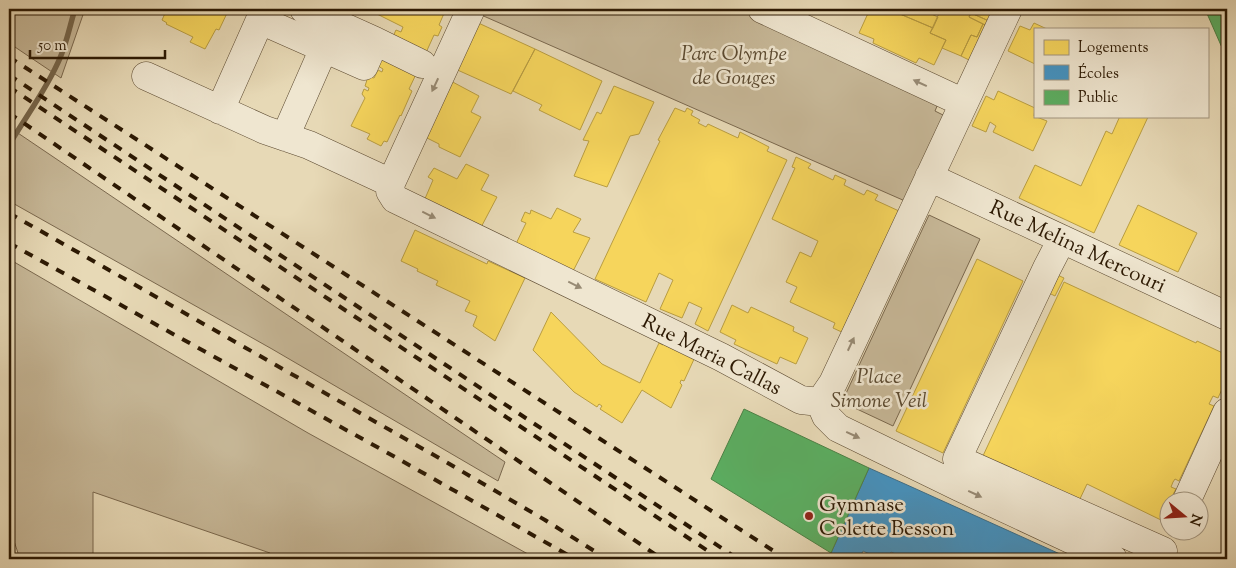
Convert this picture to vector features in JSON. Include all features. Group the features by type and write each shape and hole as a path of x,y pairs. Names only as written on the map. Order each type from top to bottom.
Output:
{"street":[{"path":"146,76 265,130 309,145 391,183 432,59 471,9"},
{"path":"762,9 964,103"},
{"path":"1008,9 833,383 820,402 826,416 838,428 1113,559"},
{"path":"312,12 375,41 432,59"},
{"path":"285,137 316,45 312,12"},
{"path":"220,110 262,14 316,45 364,66 375,41"},
{"name":"Rue Melina Mercouri","path":"929,176 1227,316"},
{"name":"Rue Maria Callas","path":"391,183 390,191 395,199 721,356 801,400 820,402"},
{"path":"1062,239 957,459 1165,547"},
{"path":"1192,490 1227,412"}],"green space":[{"path":"9,9 85,9 61,78 9,43"},
{"name":"Parc Olympe de Gouges","path":"481,9 744,9 940,99 935,111 945,116 905,201 479,14"},
{"path":"9,127 505,462 498,481 272,349 9,201"},
{"name":"Place Simone Veil","path":"929,215 980,239 893,426 842,402"},
{"path":"9,259 308,433 537,559 270,559 270,553 93,492 93,559 20,559 9,526"}],"building: Logements":[{"path":"167,9 229,9 219,30 216,29 205,49 190,42 193,37 166,24 162,20"},
{"path":"374,9 444,9 445,11 439,25 442,27 438,36 434,35 424,57 390,43 396,30 401,32 403,27 377,14"},
{"path":"870,9 887,12 888,9 902,9 900,14 933,28 930,33 946,40 934,65 919,58 916,63 873,43 874,39 859,33"},
{"path":"902,9 920,9 938,17 933,28 900,14"},
{"path":"941,9 967,9 972,11 969,17 983,24 977,37 971,35 961,56 942,48 946,40 930,33"},
{"path":"967,9 995,9 989,21 971,13 972,11"},
{"path":"971,13 989,21 987,26 969,17"},
{"path":"474,21 535,49 511,94 453,68"},
{"path":"1034,23 1045,28 1034,28 1034,64 1008,51 1020,26 1030,30"},
{"path":"983,24 987,26 971,61 961,56 971,35 977,37"},
{"path":"535,49 602,81 580,130 539,110 542,105 513,91"},
{"path":"385,53 418,70 409,89 412,91 401,116 387,142 384,141 381,146 367,139 370,134 351,126 365,98 362,94 364,89 368,91 369,88 365,86 367,80 370,77 374,78 378,70 382,72 383,69 378,66"},
{"path":"447,79 479,96 471,112 481,117 460,157 439,147 439,144 421,135"},
{"path":"614,86 654,102 639,134 630,136 607,187 574,176 589,141 583,140 597,112 601,114"},
{"path":"998,91 1034,108 1034,118 1047,121 1033,151 993,132 996,126 990,122 986,132 972,126 986,96 994,100"},
{"path":"675,108 685,112 687,108 693,111 691,115 700,120 698,123 706,127 708,124 738,138 740,132 769,147 767,151 787,160 708,331 695,324 702,308 689,302 682,318 660,309 673,280 659,273 646,302 595,279 660,141 658,140"},
{"path":"1119,118 1148,118 1094,233 1019,198 1035,165 1081,186 1106,131 1112,134"},
{"path":"796,157 811,164 808,168 833,180 835,175 846,180 844,185 864,195 867,190 878,195 875,200 899,211 846,334 833,328 835,323 790,302 797,287 786,282 800,252 811,257 818,241 772,219 795,168 792,167"},
{"path":"466,164 489,175 481,190 497,197 478,233 421,208 433,180 428,177 434,168 457,179"},
{"path":"1138,205 1197,233 1178,272 1119,245"},
{"path":"557,208 581,219 573,232 590,238 570,277 513,250 526,223 521,221 525,212 530,214 531,210 551,219"},
{"path":"415,230 487,264 488,261 525,278 495,341 473,326 477,316 465,311 470,301 436,285 438,281 401,261"},
{"path":"977,259 1023,281 943,453 896,431"},
{"path":"1053,273 1064,278 1055,296 1045,291"},
{"path":"1064,282 1196,343 1197,341 1227,355 1227,378 1218,398 1213,396 1209,404 1214,406 1179,481 1175,479 1173,482 1171,487 1176,489 1158,490 1158,519 1087,484 1078,503 982,458"},
{"path":"732,305 748,313 751,307 794,327 793,331 808,338 796,364 780,357 777,364 734,344 736,340 720,332"},
{"path":"551,312 602,364 640,383 659,343 663,345 665,343 695,357 684,381 681,380 680,383 682,385 671,408 642,390 622,423 600,409 602,406 599,404 597,407 574,392 533,350"}],"building: Écoles":[{"path":"869,468 1071,559 906,559 891,552 887,559 881,559 863,551 859,559 847,559 831,553"}],"building: Public":[{"path":"1205,9 1227,9 1227,59"},
{"name":"Gymnase Colette Besson","path":"744,409 869,468 831,553 711,479"}],"waterway":[{"path":"9,145 43,92 55,69 65,46 75,9"},
{"path":"9,555 10,559"}],"railway":[{"path":"9,57 786,559"},
{"path":"9,75 738,559"},
{"path":"9,87 720,559"},
{"path":"9,113 662,559"},
{"path":"9,213 446,462 607,559"},
{"path":"9,243 575,559"}],"place":[{"name":"Gymnase Colette Besson","path":"809,516"}]}
